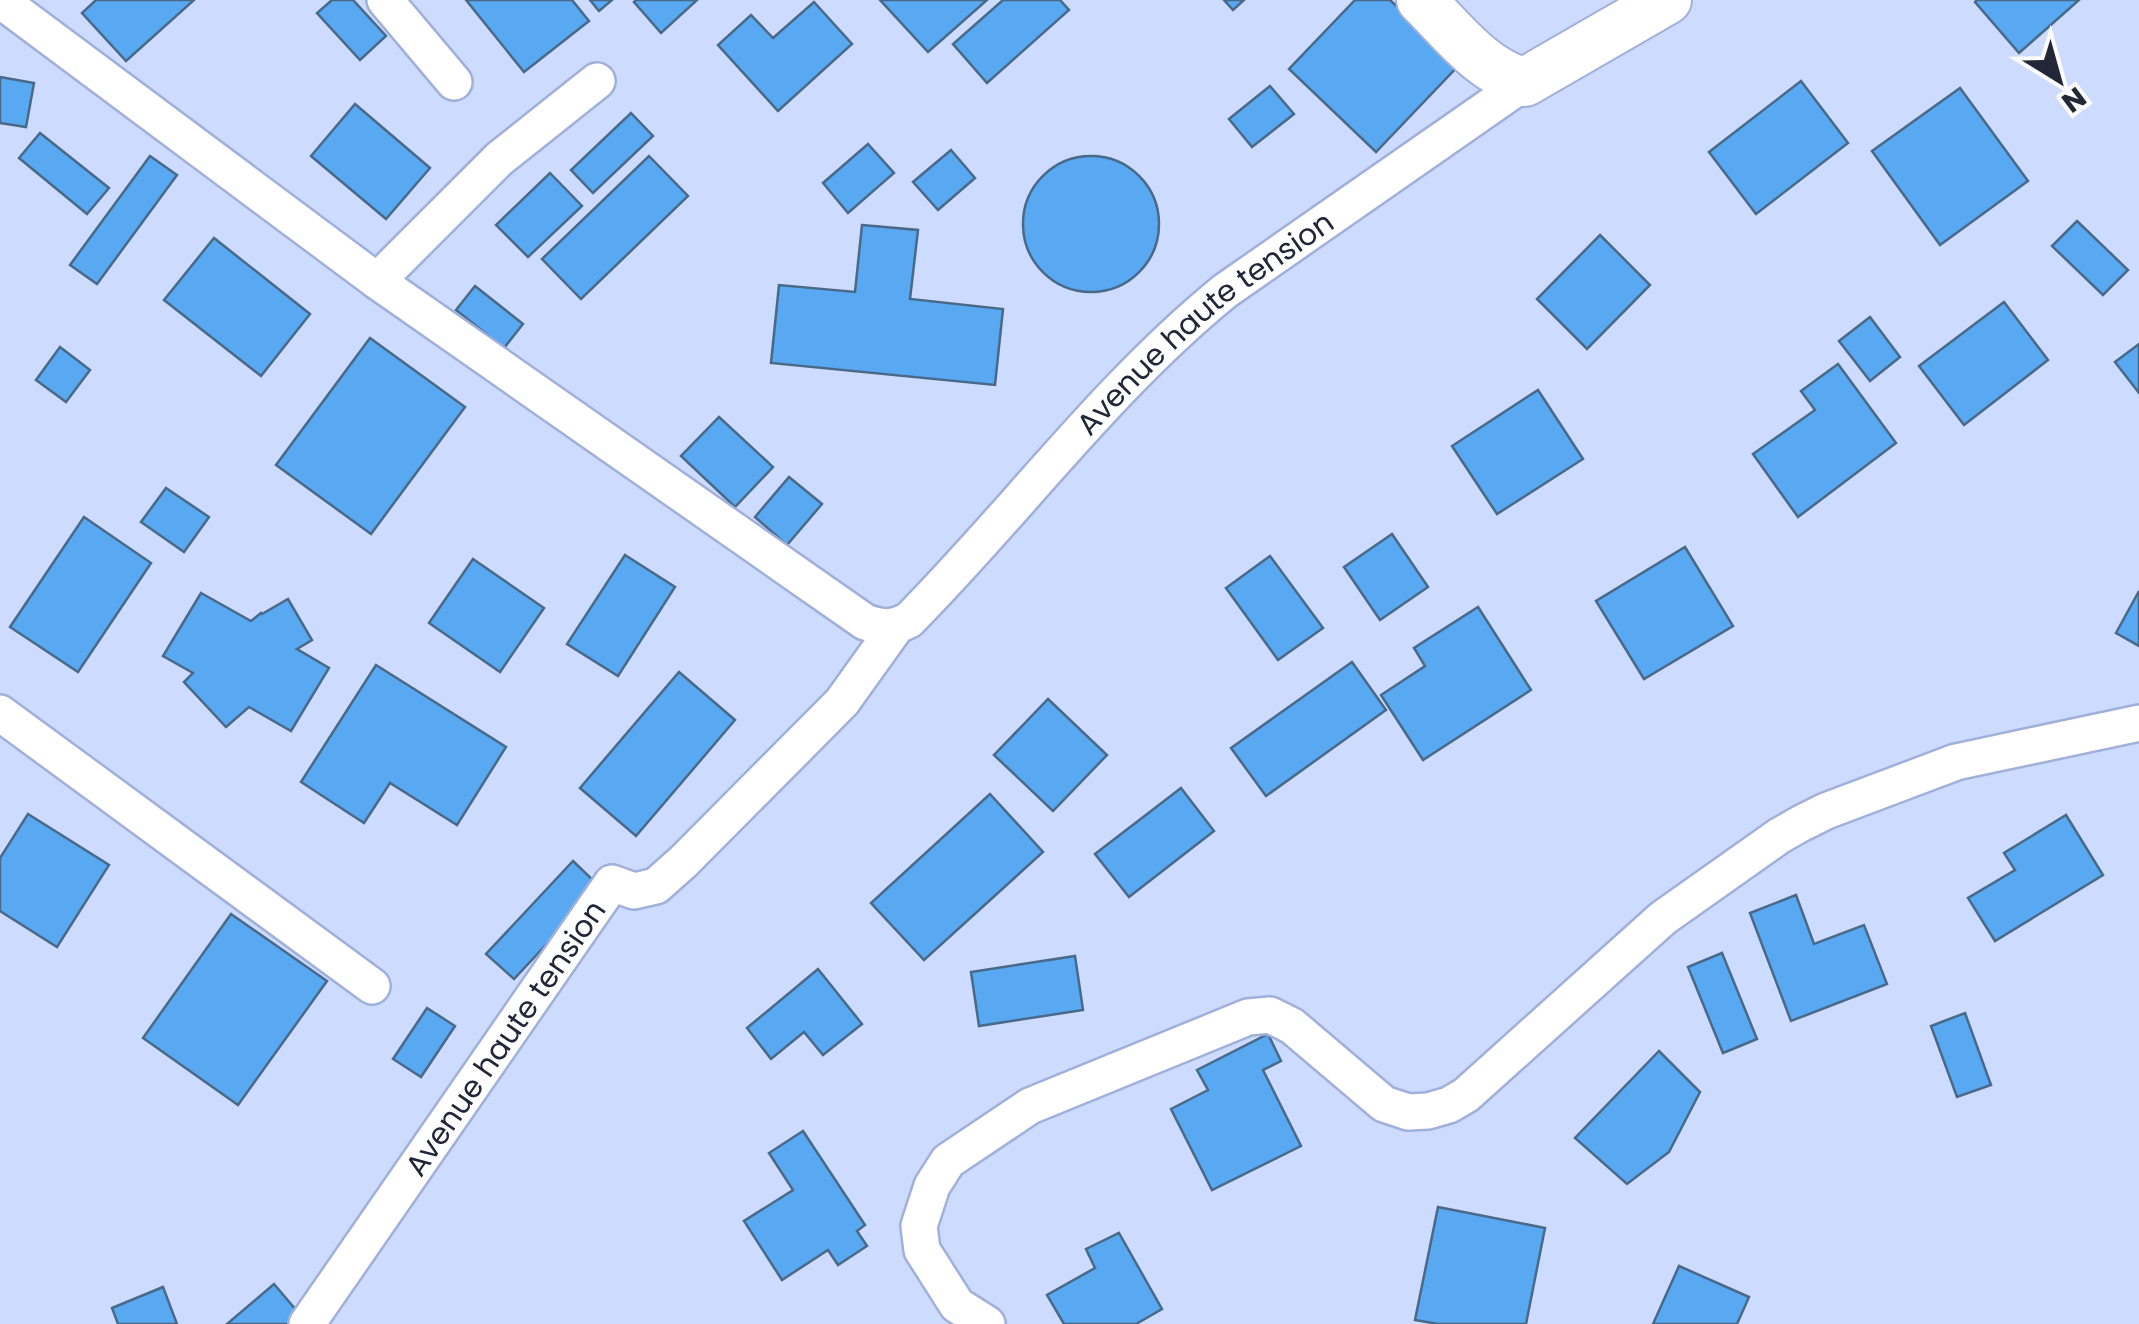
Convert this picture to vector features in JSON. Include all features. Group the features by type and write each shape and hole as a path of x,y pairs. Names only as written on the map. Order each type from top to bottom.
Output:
{"street":[{"path":"0,0 377,281 865,622 895,628"},
{"path":"385,0 454,82"},
{"path":"1421,0 1498,72 1525,82 1667,0"},
{"path":"377,281 499,159 598,82"},
{"name":"Avenue haute tension","path":"307,1324 612,883 634,891 656,886 684,861 831,714 895,628 909,620 1062,450 1188,321 1225,291 1525,82"},
{"path":"0,713 372,986"},
{"path":"987,1324 957,1305 922,1250 919,1226 932,1186 948,1162 1030,1106 1248,1016 1270,1015 1292,1026 1384,1104 1408,1112 1449,1104 1466,1095 1663,918 1800,824 1956,762 2139,724"}],"building":[{"path":"96,0 194,0 126,61 82,13"},
{"path":"332,0 353,0 386,36 360,60 317,13"},
{"path":"466,0 572,0 589,21 524,72"},
{"path":"590,0 612,0 599,11"},
{"path":"636,0 697,0 661,33"},
{"path":"880,0 987,0 928,52"},
{"path":"1003,0 1060,0 1069,10 987,83 953,44"},
{"path":"1224,0 1244,0 1233,10"},
{"path":"1355,0 1390,0 1459,65 1376,152 1289,69"},
{"path":"1977,0 2079,0 2019,53"},
{"path":"814,2 852,44 778,111 718,45 751,15 773,38"},
{"path":"0,77 34,83 26,127 0,123"},
{"path":"1801,81 1848,143 1756,214 1709,152"},
{"path":"1270,86 1294,114 1252,147 1229,119"},
{"path":"1960,88 2028,181 1940,245 1872,151"},
{"path":"355,104 430,168 386,219 311,156"},
{"path":"631,113 653,136 593,193 571,170"},
{"path":"40,133 109,188 87,214 19,158"},
{"path":"868,144 894,173 848,213 823,183"},
{"path":"951,150 975,178 938,210 913,182"},
{"path":"150,156 177,175 97,284 70,265"},
{"path":"649,156 688,196 581,299 542,259"},
{"path":"1091,156 1117,161 1139,176 1154,198 1159,224 1154,250 1139,272 1117,287 1091,292 1065,287 1043,272 1028,250 1023,224 1028,198 1043,176 1065,161"},
{"path":"550,173 582,206 528,257 496,225"},
{"path":"2077,221 2128,270 2103,295 2052,246"},
{"path":"862,225 918,230 910,299 1003,309 995,385 771,363 779,285 855,292"},
{"path":"1600,235 1650,285 1587,349 1537,299"},
{"path":"214,238 310,314 261,376 164,300"},
{"path":"475,286 523,324 504,348 456,310"},
{"path":"2004,302 2048,360 1964,425 1919,366"},
{"path":"1870,317 1900,357 1870,381 1839,341"},
{"path":"370,338 465,407 371,534 276,465"},
{"path":"2139,344 2139,393 2115,362"},
{"path":"60,347 90,370 66,402 36,380"},
{"path":"1838,364 1896,443 1798,517 1753,454 1815,410 1801,391"},
{"path":"1538,390 1583,459 1497,514 1452,446"},
{"path":"719,417 773,467 735,507 681,456"},
{"path":"789,477 822,504 787,545 755,517"},
{"path":"166,488 209,517 184,552 141,522"},
{"path":"84,517 151,563 78,672 10,627"},
{"path":"1392,534 1428,587 1380,620 1344,567"},
{"path":"1685,547 1733,626 1644,679 1596,601"},
{"path":"625,555 675,587 618,676 567,644"},
{"path":"1270,556 1323,628 1278,660 1226,588"},
{"path":"473,559 544,608 500,672 429,623"},
{"path":"2139,591 2139,646 2116,633"},
{"path":"201,593 251,621 288,599 312,640 297,649 329,668 291,731 249,707 226,727 184,682 193,673 163,656"},
{"path":"1478,607 1531,690 1423,760 1381,695 1425,666 1414,648"},
{"path":"1352,662 1386,710 1266,796 1231,748"},
{"path":"376,665 506,747 457,825 390,783 364,823 301,782"},
{"path":"679,672 735,720 636,836 580,788"},
{"path":"1048,699 1107,755 1053,811 994,755"},
{"path":"1181,788 1214,831 1129,897 1095,854"},
{"path":"990,794 1043,852 924,960 871,903"},
{"path":"28,814 109,865 57,947 0,911 0,858"},
{"path":"2066,815 2103,875 1995,941 1968,898 2015,870 2004,853"},
{"path":"573,861 600,887 514,979 486,954"},
{"path":"1796,895 1814,944 1864,925 1887,984 1791,1021 1750,913"},
{"path":"231,914 327,981 238,1105 143,1038"},
{"path":"1722,953 1757,1039 1723,1053 1688,967"},
{"path":"1075,956 1083,1010 979,1026 971,972"},
{"path":"818,969 862,1024 823,1055 804,1032 771,1059 747,1028"},
{"path":"427,1008 455,1026 421,1077 393,1059"},
{"path":"1965,1013 1991,1085 1957,1097 1931,1026"},
{"path":"1268,1034 1281,1061 1263,1070 1301,1146 1212,1190 1171,1109 1208,1090 1197,1070"},
{"path":"1659,1051 1700,1092 1669,1152 1627,1184 1575,1138"},
{"path":"803,1131 865,1225 857,1231 867,1246 838,1265 828,1250 782,1280 744,1221 793,1190 769,1153"},
{"path":"1438,1207 1545,1228 1526,1324 1438,1324 1415,1320"},
{"path":"1119,1233 1162,1309 1136,1324 1064,1324 1047,1295 1095,1268 1086,1249"},
{"path":"1679,1266 1749,1297 1737,1324 1653,1324"},
{"path":"274,1284 308,1324 227,1324"},
{"path":"163,1287 177,1324 118,1324 112,1308"}]}
